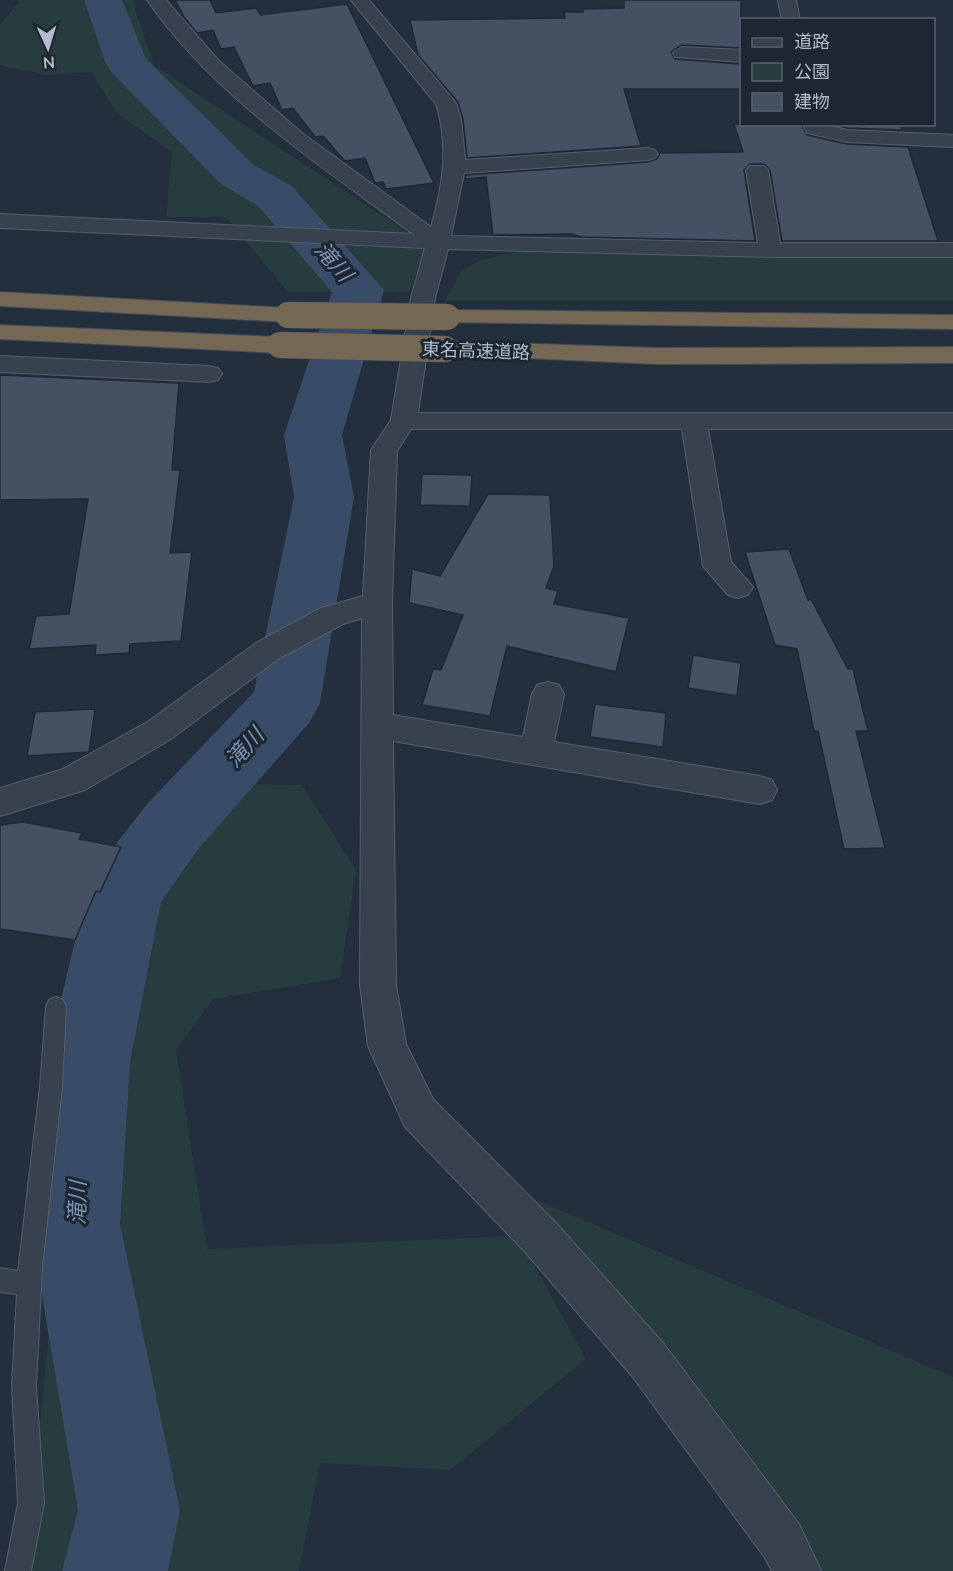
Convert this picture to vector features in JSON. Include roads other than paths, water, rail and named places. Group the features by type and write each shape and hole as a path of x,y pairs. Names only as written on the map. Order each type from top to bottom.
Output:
{"highway":[{"name":"東名高速道路","path":"0,299 288,315 953,322"},
{"name":"東名高速道路","path":"0,332 280,345 657,356 953,355"}],"street":[{"path":"156,0 213,65 295,137 438,242"},
{"path":"360,0 446,103 452,119 455,167 423,298 404,421 384,450 377,602 378,985 387,1046 419,1113 541,1238 648,1360 782,1541 797,1571"},
{"path":"787,0 791,18"},
{"path":"682,54 740,56"},
{"path":"813,126 814,129 847,136 953,141"},
{"path":"455,167 648,154"},
{"path":"757,170 770,249"},
{"path":"0,221 438,242 770,249 953,250"},
{"path":"0,364 209,374"},
{"path":"404,421 953,422"},
{"path":"694,421 717,566 738,587"},
{"path":"0,802 83,774 160,730 267,651 332,615 377,602"},
{"path":"536,752 548,694"},
{"path":"377,725 760,790"}],"lane":[{"path":"18,1571 31,1503 24,1386 30,1284 51,1087 56,1007"},
{"path":"0,1280 30,1284"}],"waterway":[{"name":"滝川","path":"103,0 127,64 238,175 275,196 358,290 313,435 324,497 286,703 173,826 125,891 88,1062 75,1224 129,1510 115,1571"}]}
